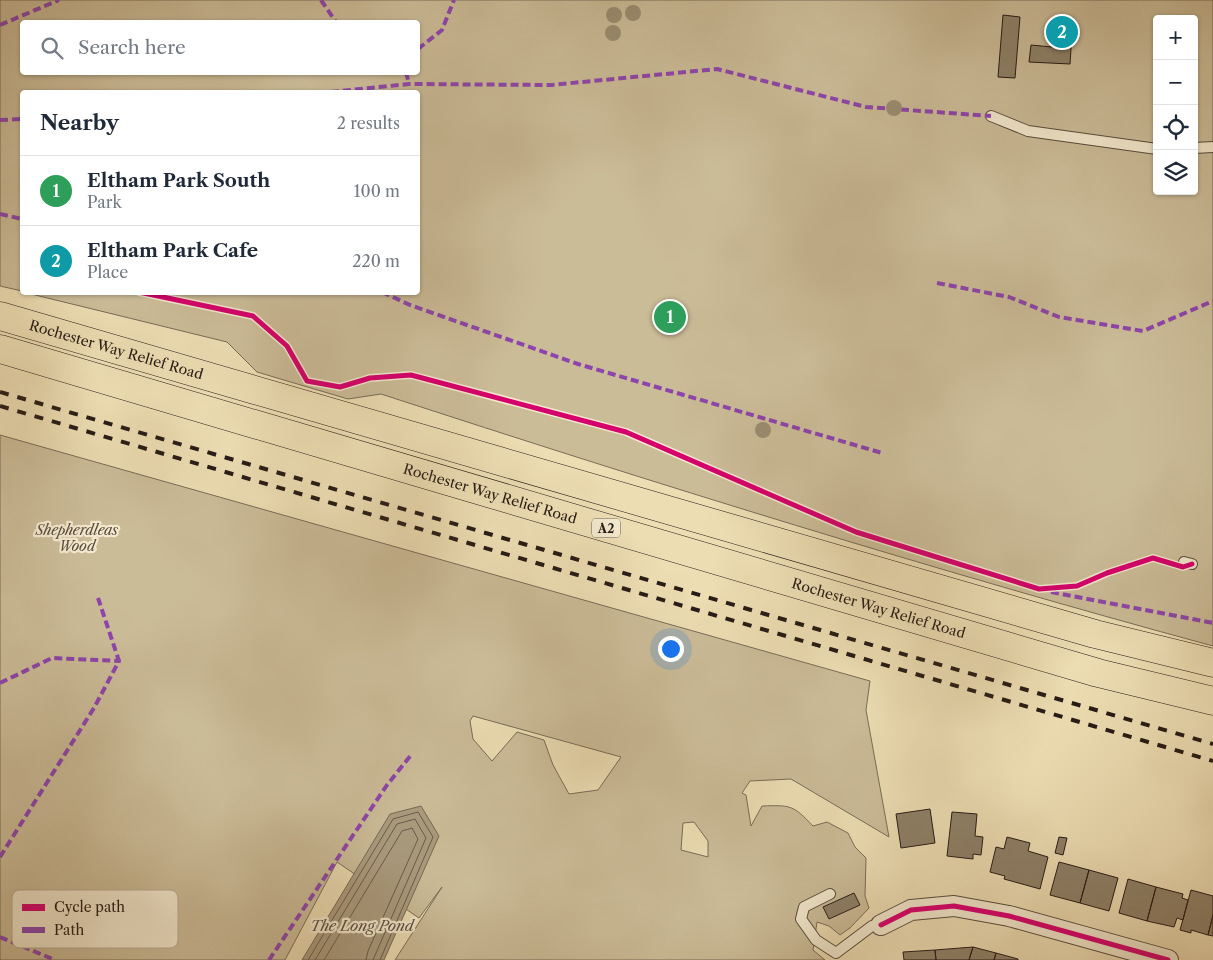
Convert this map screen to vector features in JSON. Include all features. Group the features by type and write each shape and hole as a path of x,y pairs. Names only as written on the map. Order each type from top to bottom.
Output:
{"highway":[{"name":"Rochester Way Relief Road","path":"0,316 1095,634 1213,663"},
{"name":"Rochester Way Relief Road","path":"0,349 1098,673 1213,701"}],"street":[{"path":"881,925 911,910 954,906 1009,916 1168,960"}],"lane":[{"path":"991,116 1028,131 1153,147"},
{"path":"1198,148 1213,147"},
{"path":"830,894 804,907 801,919 816,940 836,953 872,926 881,925"}],"green space":[{"path":"0,0 1213,0 1213,646 899,557 588,461 381,394 348,399 257,372 227,342 35,295 420,295 420,90 20,90 20,291 0,286"},
{"name":"Shepherdleas Wood","path":"0,435 870,681 866,710 889,837 791,779 750,781 742,793 746,795 751,826 762,806 786,806 796,810 813,826 827,822 848,833 855,847 866,858 865,896 869,908 850,928 840,935 829,926 817,922 813,950 825,960 395,960 442,887 419,918 337,862 285,960 0,960","holes":["473,716 621,757 598,790 569,794 553,765 544,740 517,732 492,761 473,739 470,721","694,822 708,841 708,857 681,850 683,823"]}],"water":[{"name":"The Long Pond","path":"421,806 439,836 384,960 302,960 390,814"}],"building":[{"path":"1003,15 1020,17 1015,78 998,77"},
{"path":"1053,17 1073,18 1070,64 1029,62 1031,45 1052,47"},
{"path":"930,809 935,843 901,848 896,814"},
{"path":"952,812 977,814 975,836 983,837 981,855 973,854 973,859 947,856"},
{"path":"1007,837 1030,843 1028,851 1048,857 1040,889 1004,879 1005,876 990,872 996,847 1004,849"},
{"path":"1059,837 1067,838 1063,855 1055,853"},
{"path":"1059,862 1089,870 1080,903 1050,895"},
{"path":"1089,870 1118,878 1109,911 1080,903"},
{"path":"1128,879 1156,887 1147,921 1119,913"},
{"path":"1156,887 1183,894 1182,898 1188,900 1183,920 1177,918 1174,927 1147,921"},
{"path":"1191,890 1213,896 1213,915 1208,935 1191,930 1191,933 1180,930"},
{"path":"854,893 860,905 829,919 823,907"},
{"path":"1213,915 1213,936 1208,935"},
{"path":"973,947 969,960 936,960 935,950"},
{"path":"973,947 996,953 994,960 969,960"},
{"path":"935,950 936,960 904,960 903,952"},
{"path":"996,953 1018,959 1018,960 994,960"}],"railway":[{"path":"0,392 1213,744"},
{"path":"0,406 1213,761"}],"marked path":[{"path":"0,25 59,0"},
{"path":"321,0 335,20"},
{"path":"420,47 442,30 454,0"},
{"path":"350,90 409,84 551,85 717,69 866,107 991,116"},
{"path":"407,75 409,84"},
{"path":"0,120 20,119"},
{"path":"0,214 20,219"},
{"path":"937,283 1009,297 1059,317 1143,331 1213,301"},
{"path":"388,295 410,305 578,364 882,453"},
{"path":"1051,592 1213,623"},
{"path":"0,857 94,708 119,661 98,598"},
{"path":"0,683 52,658 119,661"},
{"path":"269,960 387,785 411,755"},
{"path":"0,937 12,942"},
{"path":"26,948 55,960"}],"cycle path":[{"path":"153,295 253,316 287,346 307,381 340,387 370,378 411,375 626,432 856,532 1039,589 1077,586 1107,573 1153,558 1183,567 1192,564"},
{"path":"881,925 911,910 954,906 1009,916 1168,960"}],"place":[{"name":"Eltham Park Cafe","path":"1062,32"},
{"name":"Eltham Park South","path":"670,317"}]}
